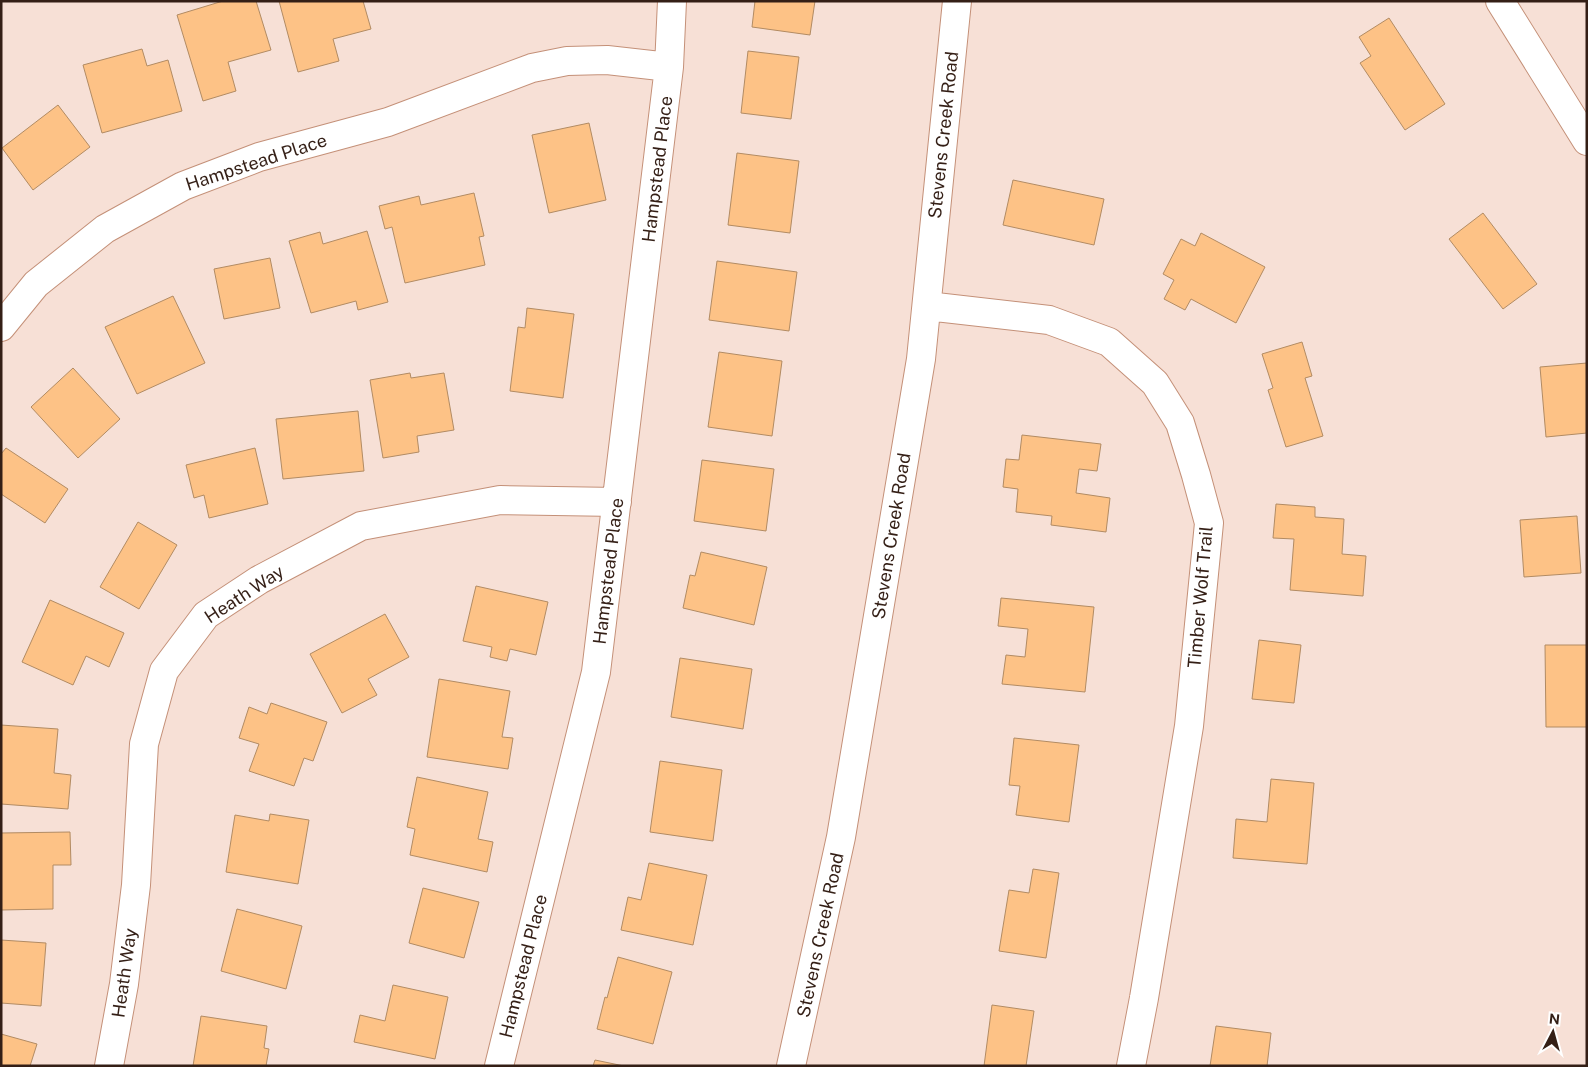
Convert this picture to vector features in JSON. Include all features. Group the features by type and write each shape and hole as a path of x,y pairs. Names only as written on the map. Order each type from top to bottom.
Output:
{"street":[{"name":"Hampstead Place","path":"499,1066 596,672 669,67 672,1"},
{"name":"Stevens Creek Road","path":"791,1066 841,837 920,359 957,1"},
{"path":"1500,1 1587,141"},
{"name":"Hampstead Place","path":"1,327 36,284 105,228 183,186 259,157 388,122 532,68 567,61 607,60 669,67"},
{"name":"Timber Wolf Trail","path":"926,306 1050,320 1109,342 1155,383 1180,423 1209,523 1189,726 1131,1066"},
{"name":"Heath Way","path":"109,1066 124,984 136,885 144,744 164,671 206,615 259,580 361,526 500,500 617,502"}],"building":[{"path":"223,1 256,1 271,50 228,62 236,91 203,101 177,15"},
{"path":"279,1 363,1 371,29 333,39 339,61 298,72"},
{"path":"755,1 815,1 810,35 752,27"},
{"path":"1389,18 1445,104 1405,130 1360,63 1371,56 1359,37"},
{"path":"142,49 147,66 168,60 182,111 102,133 83,65"},
{"path":"748,51 799,57 791,119 741,113"},
{"path":"58,105 90,147 33,190 2,148"},
{"path":"589,123 606,200 549,213 532,135"},
{"path":"737,153 799,161 790,233 728,225"},
{"path":"1013,180 1104,199 1094,245 1003,225"},
{"path":"474,193 484,236 479,237 485,265 405,283 392,227 385,229 379,206 419,196 421,205"},
{"path":"1483,213 1537,284 1503,309 1449,239"},
{"path":"367,231 388,302 358,310 356,301 311,313 289,241 320,232 323,244"},
{"path":"1201,233 1265,267 1236,323 1191,299 1185,310 1164,299 1174,280 1163,274 1181,239 1195,246"},
{"path":"270,258 280,308 224,319 214,269"},
{"path":"717,261 797,272 789,331 709,320"},
{"path":"173,296 205,363 137,394 105,327"},
{"path":"527,308 574,314 563,398 510,391 518,327 525,328"},
{"path":"1302,342 1312,376 1305,378 1323,436 1286,447 1268,390 1273,388 1262,354"},
{"path":"719,352 782,361 772,436 708,427"},
{"path":"1587,363 1587,433 1546,437 1540,367"},
{"path":"73,368 120,419 78,458 31,407"},
{"path":"410,373 411,378 444,373 454,430 417,436 419,452 383,458 370,380"},
{"path":"358,411 364,471 283,479 276,419"},
{"path":"1022,435 1101,444 1097,471 1079,469 1076,493 1110,498 1106,532 1051,525 1052,516 1016,512 1018,489 1003,487 1006,459 1019,460"},
{"path":"6,448 68,489 45,523 1,494 1,454"},
{"path":"255,448 268,504 209,518 204,495 194,498 186,465"},
{"path":"702,460 774,469 766,531 694,521"},
{"path":"1276,504 1315,507 1315,517 1344,519 1342,554 1366,556 1363,596 1290,590 1294,539 1273,538"},
{"path":"1577,516 1581,573 1524,577 1520,520"},
{"path":"138,522 177,545 139,609 100,587"},
{"path":"701,552 767,567 754,625 683,608 690,575 695,576"},
{"path":"476,586 548,602 536,655 510,649 507,661 490,657 492,647 463,641"},
{"path":"1001,598 1094,607 1085,692 1002,684 1006,655 1025,657 1028,629 998,626"},
{"path":"50,600 124,633 109,667 86,656 73,685 22,662"},
{"path":"385,614 409,657 368,679 377,695 342,713 310,654"},
{"path":"1259,640 1301,645 1294,703 1252,699"},
{"path":"1545,645 1587,645 1587,727 1546,727"},
{"path":"680,658 752,669 743,729 671,717"},
{"path":"439,679 510,691 502,737 513,738 508,769 427,757"},
{"path":"271,703 327,722 313,761 304,758 294,786 249,771 259,744 239,738 249,707 267,714"},
{"path":"1,725 58,729 54,773 71,775 68,809 1,804"},
{"path":"1014,738 1079,745 1069,822 1016,815 1020,786 1009,785"},
{"path":"660,761 722,770 713,841 650,832"},
{"path":"417,777 488,792 478,839 493,842 487,872 410,855 415,829 407,827"},
{"path":"1271,779 1314,783 1307,864 1233,858 1236,819 1267,822"},
{"path":"270,814 309,820 298,884 226,872 235,815 269,821"},
{"path":"70,832 71,865 53,865 53,909 1,910 1,833"},
{"path":"649,863 707,875 693,945 621,930 628,897 641,900"},
{"path":"1033,869 1059,873 1046,958 999,951 1009,890 1029,893"},
{"path":"423,888 479,902 464,958 409,943"},
{"path":"237,909 302,926 286,989 221,971"},
{"path":"1,940 46,943 41,1006 1,1003"},
{"path":"618,957 672,972 653,1044 597,1029"},
{"path":"393,985 448,997 435,1059 354,1042 360,1015 385,1021"},
{"path":"992,1005 1034,1011 1026,1066 984,1066"},
{"path":"201,1016 267,1026 264,1048 269,1049 266,1066 193,1066"},
{"path":"1216,1026 1271,1033 1267,1066 1210,1066"},
{"path":"1,1034 37,1044 30,1066 1,1066"},
{"path":"595,1060 624,1066 593,1066"}]}
